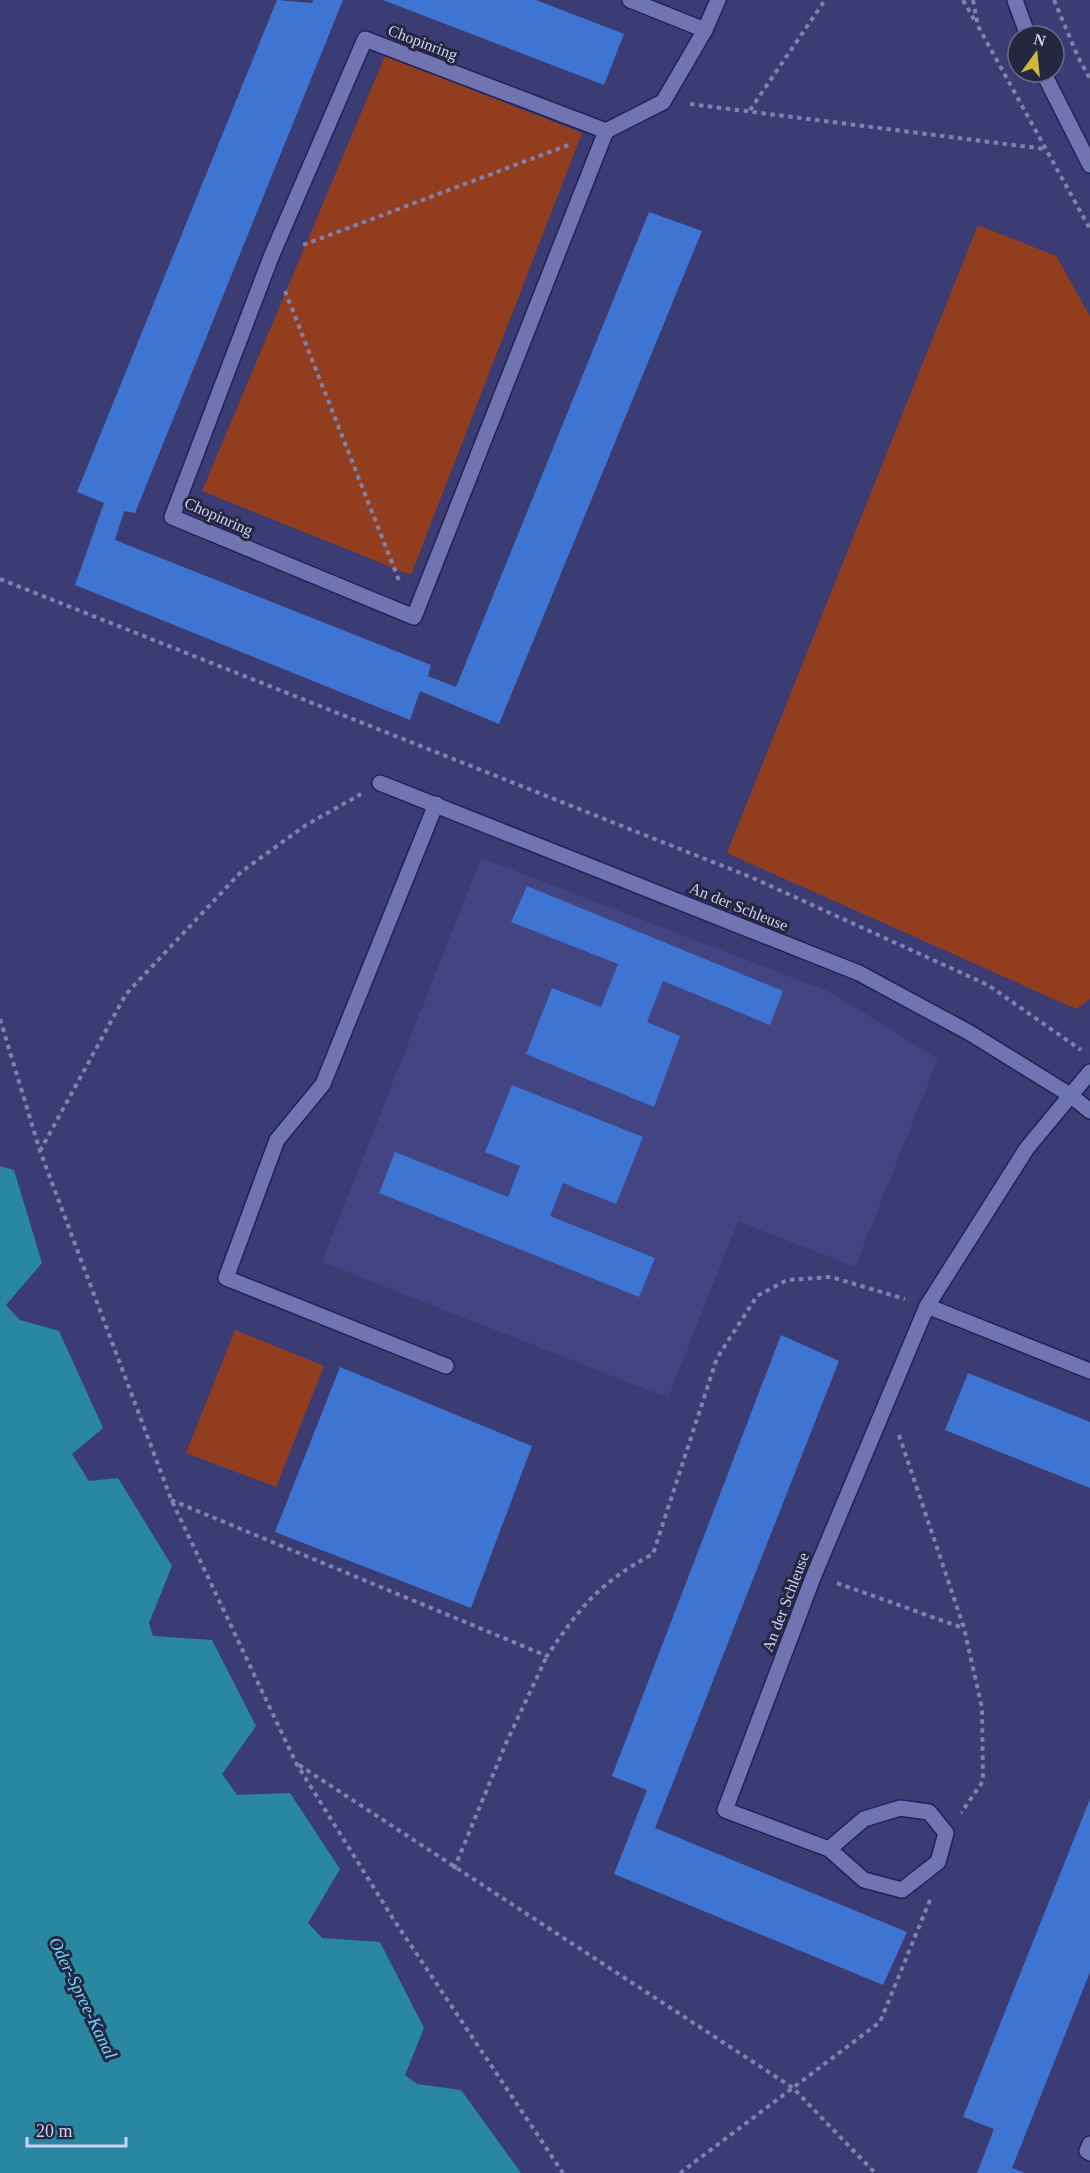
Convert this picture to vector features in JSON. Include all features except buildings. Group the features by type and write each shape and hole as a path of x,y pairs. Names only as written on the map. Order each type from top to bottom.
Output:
{"street":[{"path":"630,0 705,30"},
{"path":"414,617 606,131 663,102 705,30 718,0"},
{"path":"1015,0 1024,24"},
{"name":"Chopinring","path":"414,617 172,517 272,257 365,39 606,131"},
{"path":"1049,84 1090,165"},
{"name":"An der Schleuse","path":"380,783 859,973 970,1033 1070,1095 1090,1111"},
{"path":"436,804 323,1084 277,1140 226,1278 446,1366"},
{"name":"An der Schleuse","path":"938,1862 902,1890 864,1880 829,1850 725,1810 814,1575 927,1306 1027,1148 1090,1072"},
{"path":"927,1306 1090,1371"},
{"path":"829,1850 864,1819 900,1808 929,1812 946,1833 938,1862"},
{"path":"1090,2144 1087,2151 1090,2152"}],"path":[{"path":"750,110 825,0"},
{"path":"963,0 1090,229"},
{"path":"974,0 978,26"},
{"path":"1054,0 1090,79"},
{"path":"663,102 750,110 1045,149"},
{"path":"414,617 272,257 606,131"},
{"path":"0,579 753,878 988,985 1090,1056"},
{"path":"40,1151 126,994 241,872 306,825 380,783"},
{"path":"0,1018 40,1151 171,1499 296,1763 399,1927 563,2173"},
{"path":"454,1869 507,1742 547,1656 577,1611 621,1571 653,1554 717,1358 757,1296 787,1280 831,1277 927,1306"},
{"path":"888,1400 964,1628 982,1708 982,1781 946,1833"},
{"path":"171,1499 547,1656"},
{"path":"814,1575 964,1628"},
{"path":"296,1763 454,1869 793,2088 875,2173"},
{"path":"680,2173 880,2022 928,1910 938,1862"}],"shaded area":[{"path":"385,56 582,133 411,575 202,491"},
{"path":"978,225 1056,256 1090,316 1090,999 1076,1009 727,853"},
{"path":"481,858 830,992 938,1059 855,1267 738,1221 668,1398 322,1262"},
{"path":"235,1330 324,1366 276,1487 186,1453"}],"water":[{"name":"Oder-Spree-Kanal","path":"0,1166 14,1170 42,1263 6,1305 20,1320 59,1331 103,1428 72,1454 89,1481 118,1478 172,1566 149,1623 153,1636 212,1640 256,1726 222,1774 237,1795 290,1793 340,1869 308,1923 322,1938 380,1942 424,2028 405,2075 417,2084 461,2090 521,2173 0,2173"}]}
